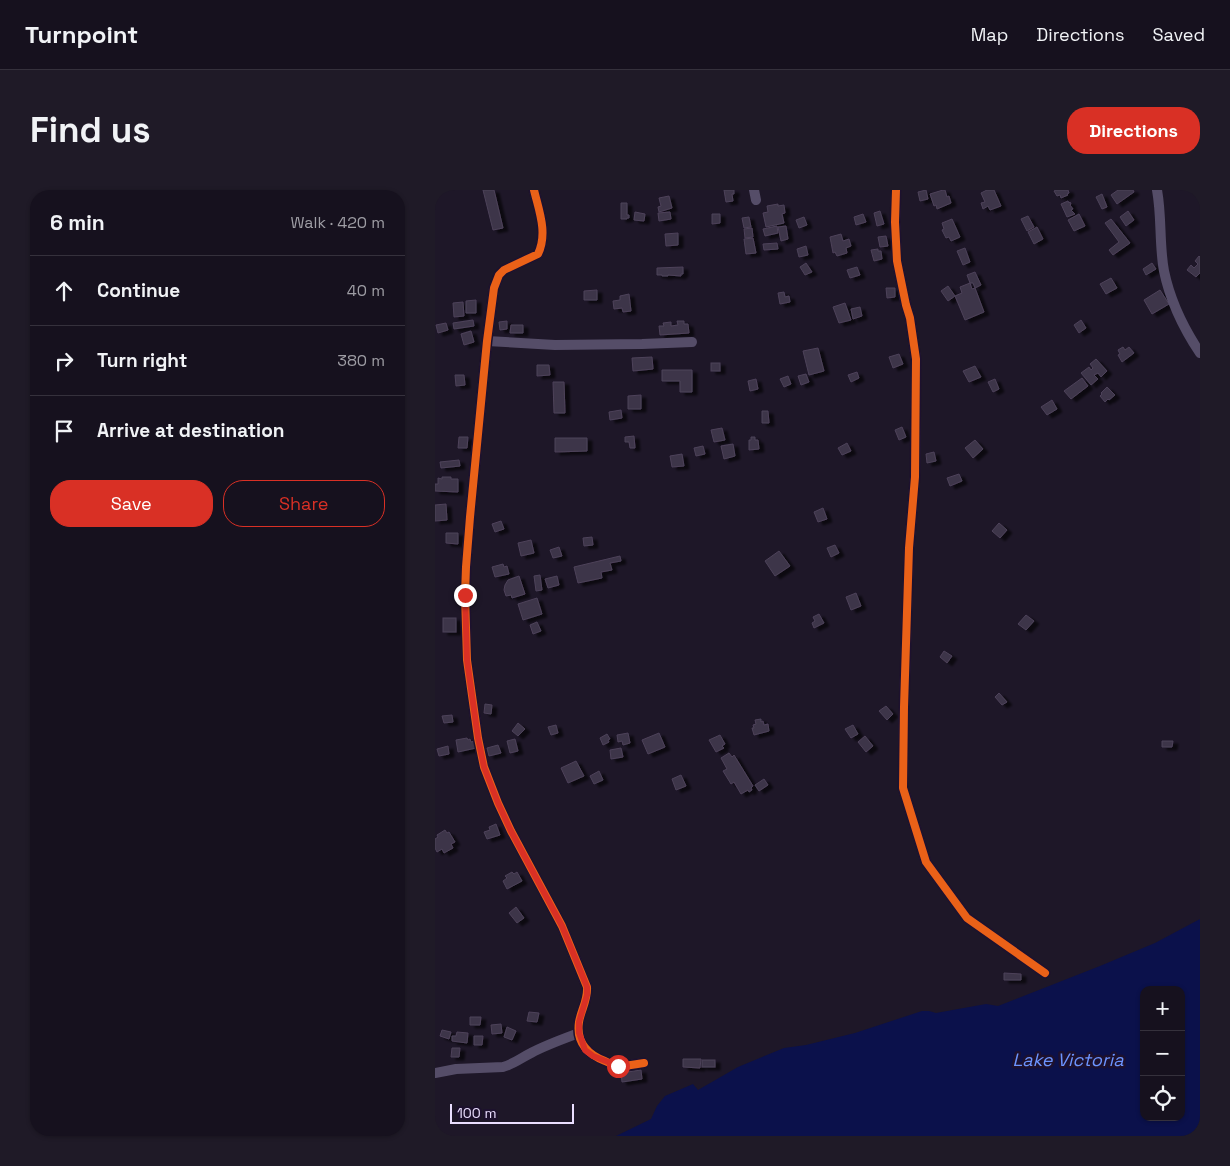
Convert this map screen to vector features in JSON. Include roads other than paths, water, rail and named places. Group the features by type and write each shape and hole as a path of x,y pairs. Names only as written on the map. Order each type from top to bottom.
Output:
{"street":[{"path":"534,190 543,232 542,245 538,254 504,270 499,275 494,288 487,342 466,567 467,650 471,691 484,767 498,803 562,926 587,987 587,995 579,1022 579,1033 585,1050 593,1056 618,1066 644,1063"},
{"path":"896,190 895,231 897,260 910,318 916,359 915,477 909,548 903,788 926,862 967,918 1045,973"},
{"path":"1157,190 1165,272 1173,300 1187,334 1200,353"},
{"path":"487,342 555,345 692,342"},
{"path":"435,1073 456,1069 508,1066 531,1053 579,1033"}],"water":[{"name":"Lake Victoria","path":"1200,919 1200,1136 616,1136 651,1119 657,1106 665,1096 693,1084 698,1090 738,1067 784,1048 806,1045 855,1033 922,1011 936,1013 986,1004 998,1006 1155,943"}]}
